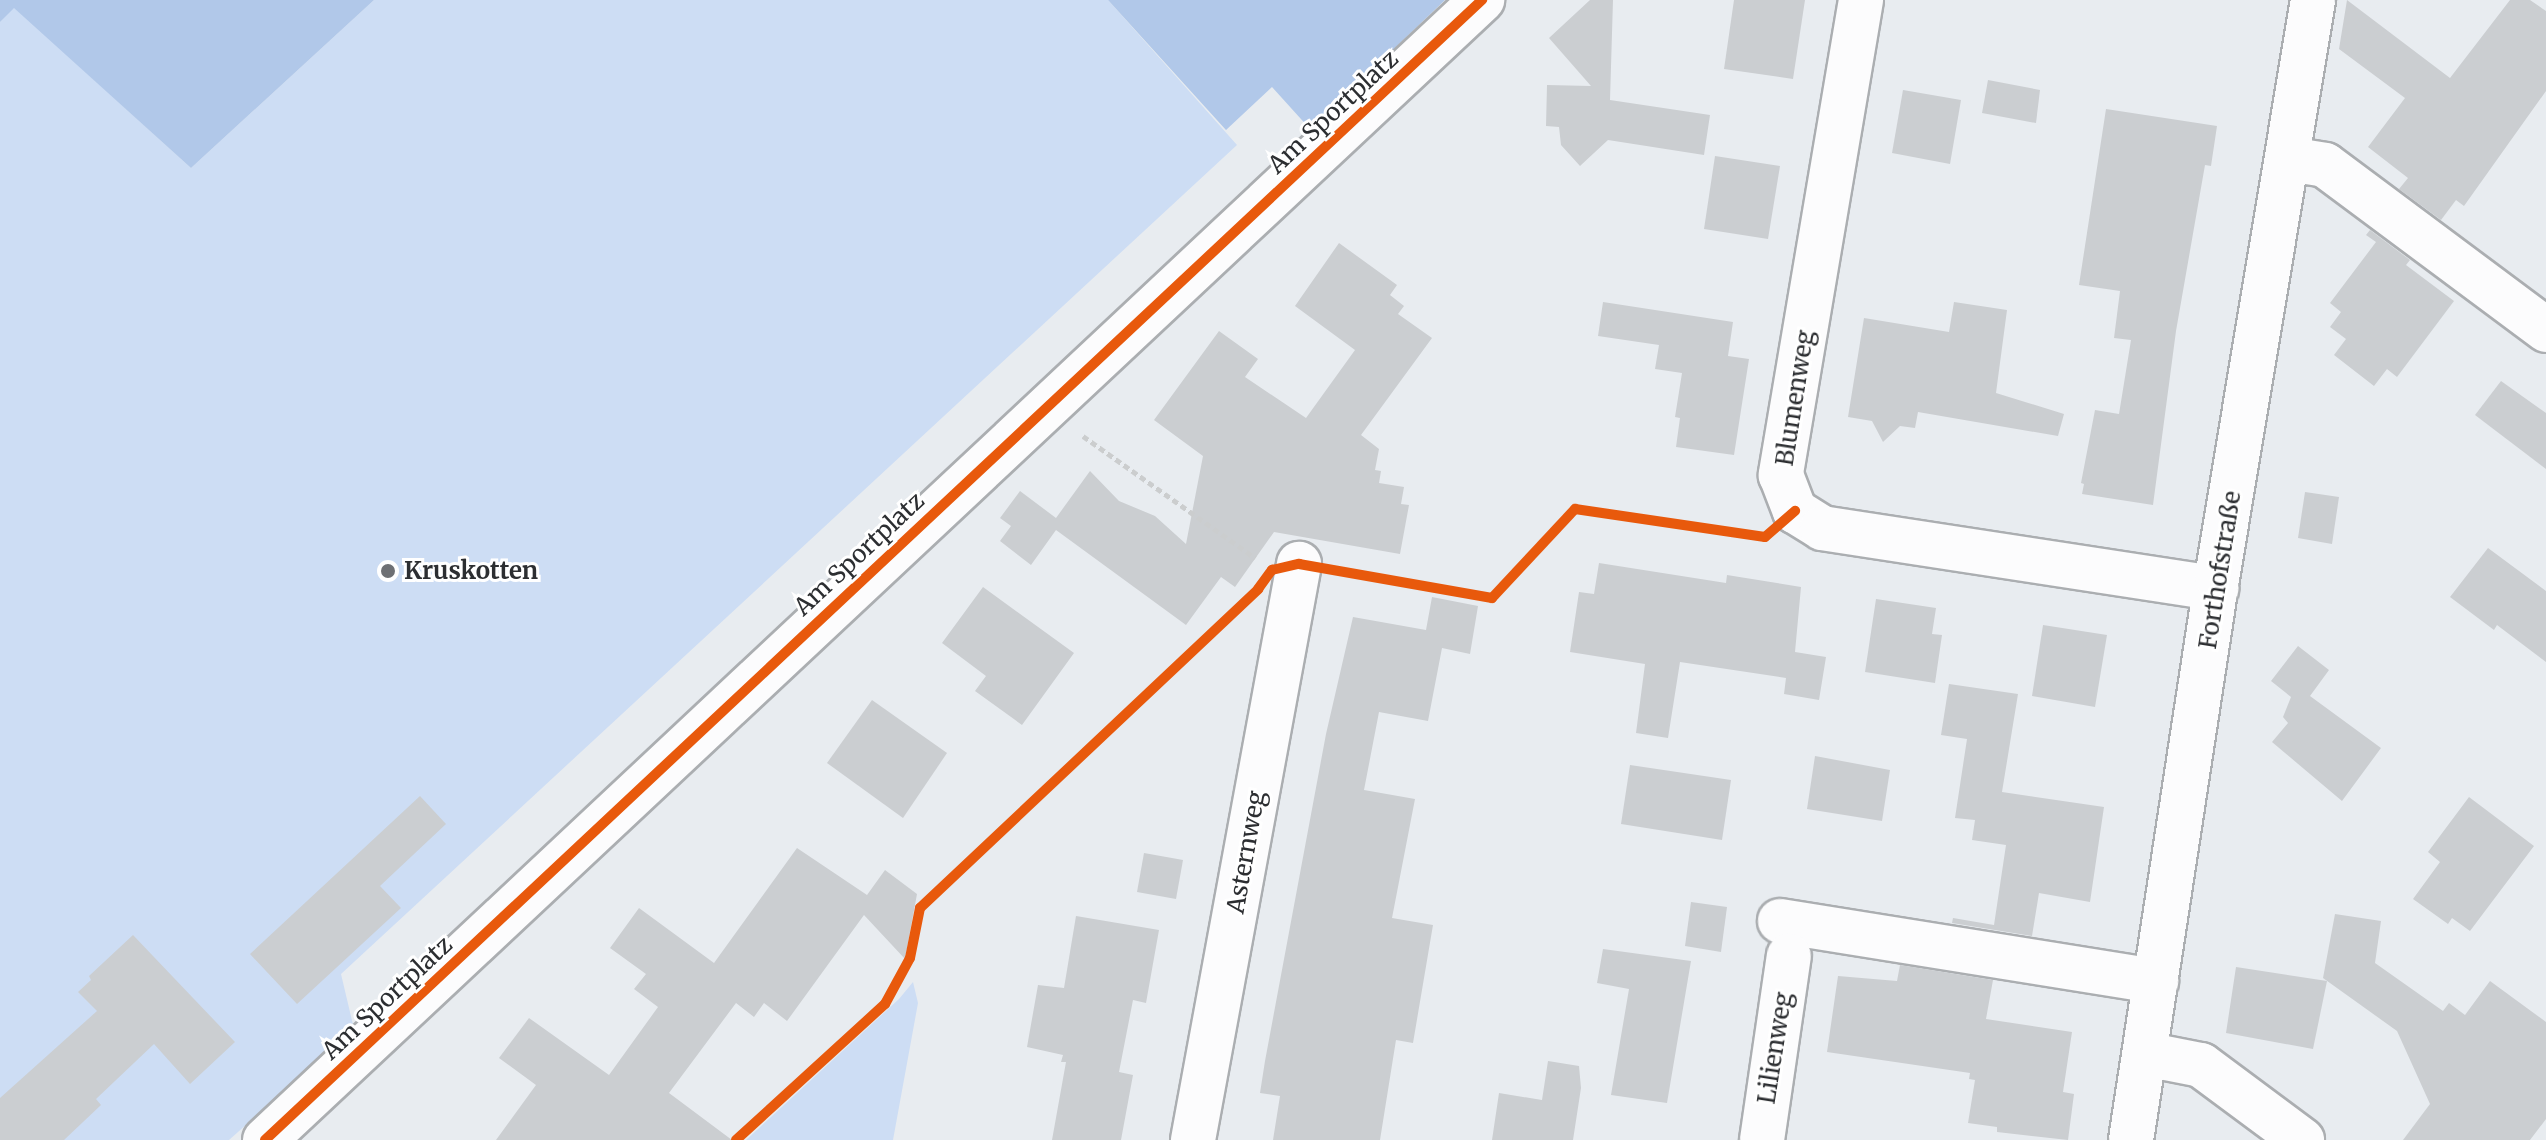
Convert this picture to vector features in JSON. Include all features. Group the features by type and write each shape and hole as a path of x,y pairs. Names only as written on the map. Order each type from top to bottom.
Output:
{"street":[{"name":"Am Sportplatz","path":"265,1140 1482,0"},
{"name":"Blumenweg","path":"1861,0 1781,475 1795,511 1822,528 2216,588"},
{"name":"Forthofstraße","path":"2131,1140 2216,588 2313,0"},
{"path":"2288,159 2325,165 2546,330"},
{"name":"Asternweg","path":"1193,1140 1285,567"},
{"name":"Lilienweg","path":"1762,1140 1784,939 2156,981"},
{"path":"2145,1054 2201,1065 2302,1140"}],"path":[{"path":"1044,409 1285,567"}],"shaded area":[{"path":"0,0 374,0 191,168 14,8 0,22"},
{"name":"Kruskotten","path":"374,0 1108,0 1237,145 341,974 354,1029 229,1140 0,1140 0,22 14,7 191,168"},
{"path":"1108,0 1445,0 1310,129 1272,87 1226,130"},
{"path":"913,982 918,1003 893,1140 746,1140 899,999"}],"building":[{"path":"1590,0 1613,0 1610,100 1710,115 1704,155 1608,140 1580,166 1561,145 1559,127 1546,126 1547,85 1591,86 1549,38"},
{"path":"1734,0 1805,0 1793,79 1724,69"},
{"path":"2347,0 2450,78 2510,0 2530,0 2546,11 2546,91 2464,206 2456,200 2441,220 2399,189 2408,178 2368,147 2405,98 2339,49"},
{"path":"1988,80 2040,90 2036,123 1982,113"},
{"path":"1903,90 1961,100 1950,164 1892,153"},
{"path":"2106,109 2217,126 2211,166 2205,165 2176,331 2153,505 2082,494 2084,484 2081,483 2095,410 2119,414 2131,340 2114,338 2120,291 2079,285"},
{"path":"1715,156 1780,166 1768,239 1704,229"},
{"path":"2370,230 2410,260 2406,265 2454,301 2397,377 2387,369 2374,386 2334,355 2346,339 2330,327 2341,312 2330,303 2376,242 2366,235"},
{"path":"1339,243 1397,285 1390,295 1404,306 1398,314 1432,338 1361,435 1379,449 1375,470 1381,471 1379,483 1404,487 1401,504 1409,505 1400,554 1274,532 1235,587 1221,577 1186,625 1056,530 1031,565 1000,541 1011,526 1000,518 1020,491 1056,518 1090,471 1119,501 1155,516 1186,544 1203,456 1154,420 1219,331 1258,359 1245,377 1306,418 1355,350 1295,306"},
{"path":"1603,302 1733,322 1728,356 1749,359 1734,455 1676,447 1680,418 1675,417 1682,373 1655,369 1659,345 1598,336"},
{"path":"1954,302 2007,310 1996,393 2064,414 2058,436 1918,412 1915,428 1900,426 1883,442 1872,421 1848,417 1864,318 1949,332"},
{"path":"2501,381 2546,413 2546,469 2475,415"},
{"path":"2305,492 2339,497 2332,544 2298,538"},
{"path":"2488,548 2546,591 2546,662 2497,625 2494,630 2450,597"},
{"path":"1599,563 1726,583 1727,575 1801,587 1795,652 1826,657 1819,700 1784,694 1786,678 1680,662 1668,738 1636,733 1645,664 1570,652 1579,592 1594,594"},
{"path":"983,587 1074,653 1022,725 975,691 986,676 942,643"},
{"path":"1432,597 1478,606 1470,654 1442,648 1428,721 1379,712 1364,790 1415,799 1392,918 1433,925 1413,1043 1396,1040 1380,1140 1273,1140 1280,1096 1260,1093 1326,734 1353,617 1426,630"},
{"path":"1876,599 1936,608 1932,634 1942,635 1935,683 1865,672"},
{"path":"2043,625 2107,635 2095,707 2032,696"},
{"path":"2298,646 2329,670 2310,696 2381,748 2342,801 2272,742 2288,723 2283,717 2291,697 2271,681"},
{"path":"1949,684 2018,694 2002,792 2104,807 2090,902 2039,893 2032,936 1952,923 1953,918 1994,925 2006,845 1972,840 1975,820 1955,818 1967,739 1941,735"},
{"path":"872,700 947,753 903,818 827,763"},
{"path":"1815,756 1890,770 1882,821 1807,809"},
{"path":"1630,765 1731,780 1722,840 1621,824"},
{"path":"420,796 446,824 380,886 401,908 297,1004 250,954"},
{"path":"2469,797 2534,846 2470,931 2452,918 2448,924 2413,899 2440,862 2428,852"},
{"path":"797,848 867,895 885,870 917,894 905,959 864,915 787,1021 764,1003 754,1017 736,1003 669,1093 732,1140 496,1140 536,1085 499,1058 529,1018 609,1075 658,1007 634,989 646,974 610,948 639,908 714,963"},
{"path":"1144,853 1183,860 1176,899 1137,892"},
{"path":"1691,902 1727,907 1721,952 1685,946"},
{"path":"2335,914 2381,921 2375,963 2443,1011 2449,1003 2465,1015 2490,981 2546,1022 2546,1119 2530,1140 2403,1140 2430,1104 2397,1031 2323,978"},
{"path":"1076,916 1159,930 1146,1003 1133,1000 1119,1072 1133,1075 1121,1140 1052,1140 1066,1062 1061,1062 1063,1055 1027,1047 1038,985 1064,988"},
{"path":"133,935 235,1042 190,1084 154,1044 96,1099 101,1105 64,1140 0,1140 0,1098 97,1011 78,992 91,980 89,976"},
{"path":"1603,949 1691,961 1667,1103 1611,1095 1629,989 1597,983"},
{"path":"1900,965 1993,980 1986,1019 2072,1032 2063,1092 2074,1094 2068,1140 1997,1132 1997,1127 1968,1123 1975,1080 1969,1079 1970,1073 1827,1052 1838,976 1897,981"},
{"path":"2236,967 2327,981 2313,1049 2226,1033"},
{"path":"1548,1061 1579,1066 1581,1088 1573,1140 1492,1140 1499,1093 1542,1100"}],"cycle path":[{"path":"265,1140 1482,0"},
{"path":"736,1140 885,1004 910,958 920,908 1258,589 1272,570 1299,564 1492,598 1575,509 1765,537 1795,511"}],"place":[{"name":"Kruskotten","path":"388,571"}]}
